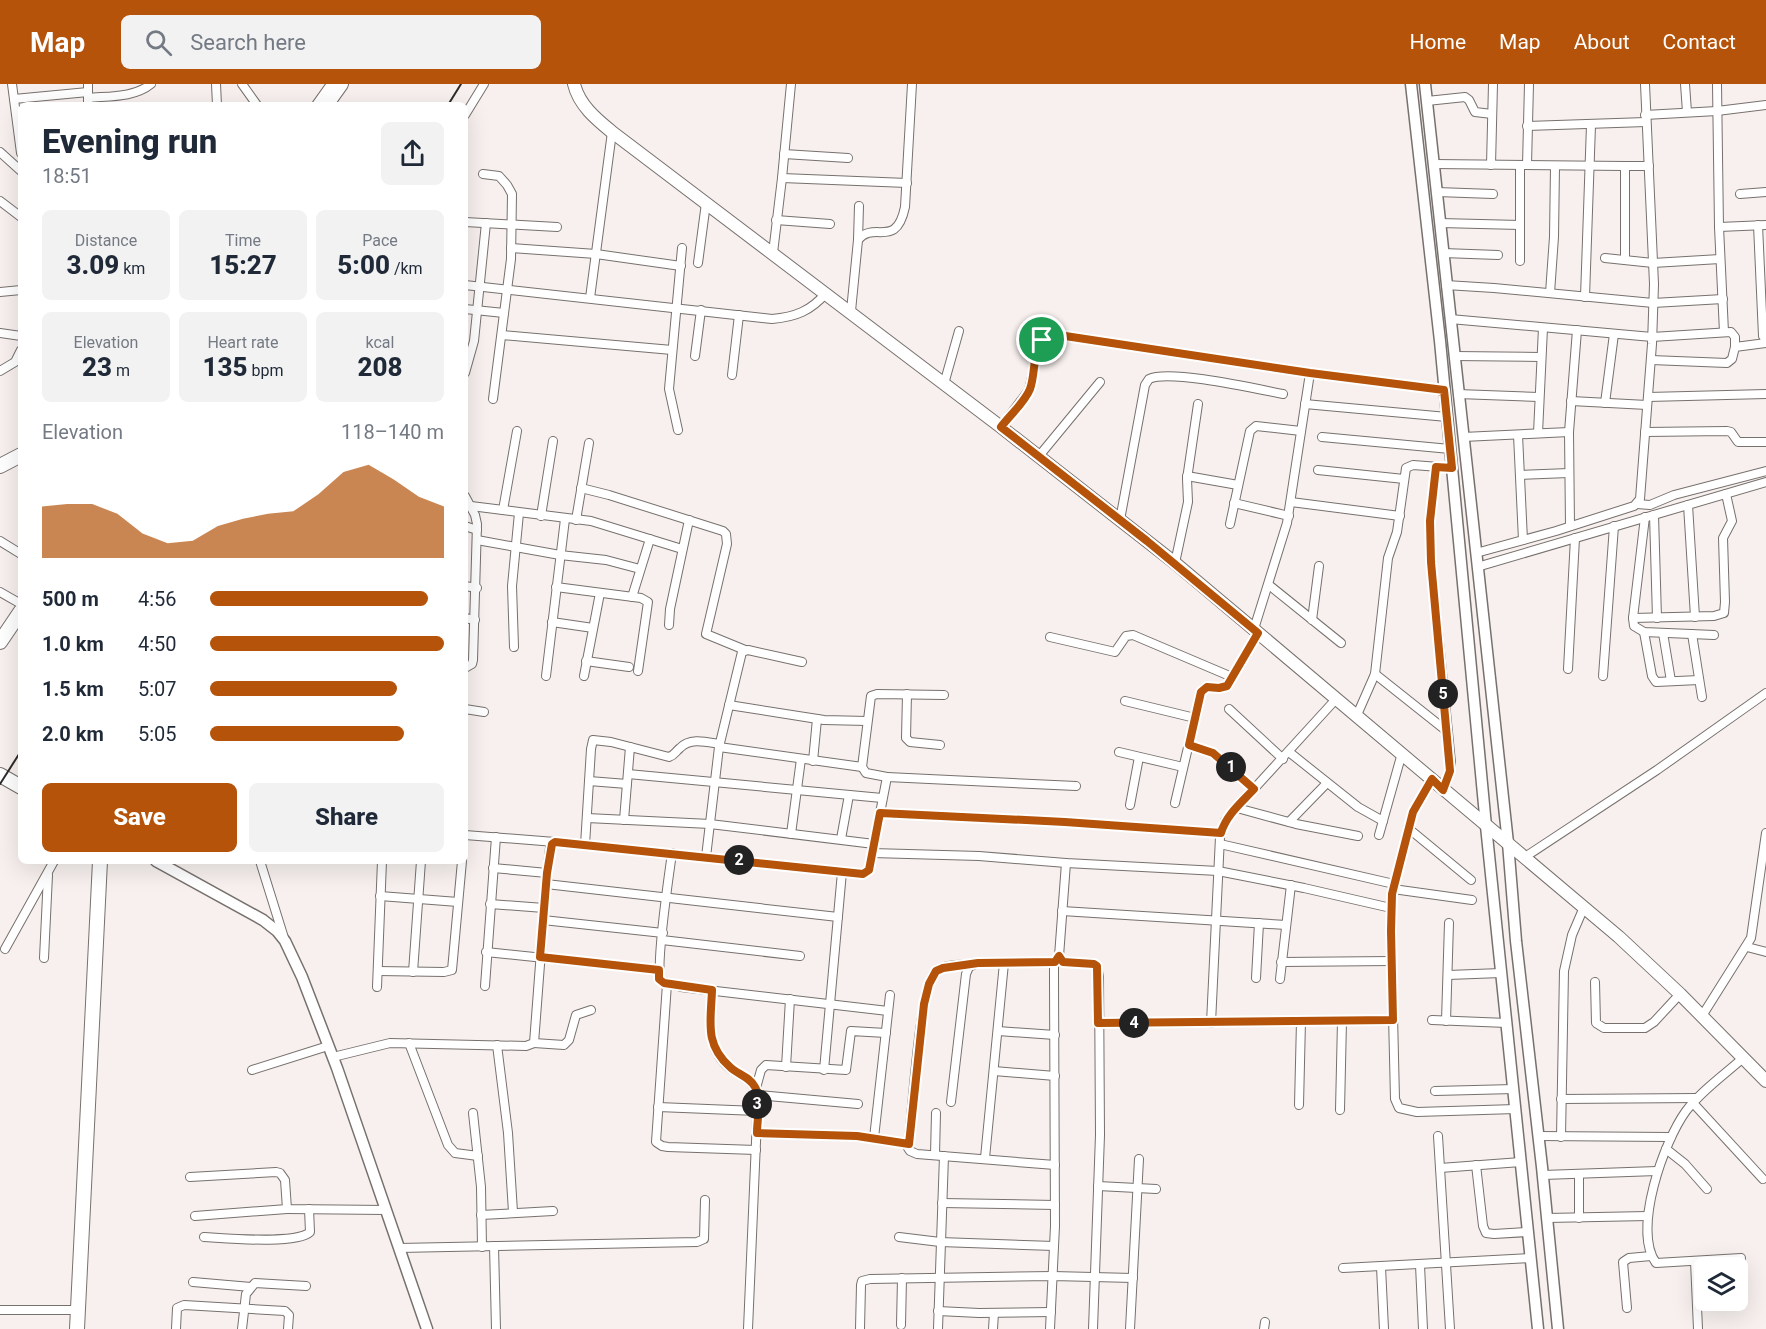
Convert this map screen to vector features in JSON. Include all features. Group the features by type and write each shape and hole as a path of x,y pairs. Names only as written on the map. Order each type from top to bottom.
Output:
{"main road":[{"path":"328,102 342,84"},
{"path":"574,84 579,98 587,109 612,132 1039,456 1175,563 1337,698 1645,960 1766,1081"},
{"path":"0,466 18,457"},
{"path":"0,642 18,615"},
{"path":"0,775 18,785"},
{"path":"77,1329 100,864"}],"street":[{"path":"12,84 18,123"},
{"path":"14,99 134,93 150,84"},
{"path":"216,84 217,102"},
{"path":"242,84 256,102"},
{"path":"318,102 331,84"},
{"path":"468,110 484,84"},
{"path":"772,253 791,84"},
{"path":"858,240 865,234 891,231 900,226 905,207 912,84"},
{"path":"1411,84 1447,417 1538,1329"},
{"path":"1425,84 1558,1329"},
{"path":"1491,165 1493,84"},
{"path":"1520,261 1520,225 1529,84"},
{"path":"1637,504 1640,499 1653,303 1645,84"},
{"path":"1685,84 1687,112"},
{"path":"1717,84 1719,227 1724,332"},
{"path":"1427,101 1465,97 1475,112 1492,114"},
{"path":"1527,126 1560,123 1591,125 1687,112 1766,105"},
{"path":"1585,297 1591,125"},
{"path":"590,298 612,132"},
{"path":"0,152 18,168"},
{"path":"784,154 848,158"},
{"path":"1434,164 1649,166"},
{"path":"1550,293 1555,165"},
{"path":"1625,166 1625,260"},
{"path":"483,174 499,176 510,190 511,248 493,399"},
{"path":"782,178 907,183"},
{"path":"1437,192 1493,194"},
{"path":"1740,194 1766,192"},
{"path":"0,201 18,216"},
{"path":"698,263 706,203"},
{"path":"851,312 859,206"},
{"path":"776,220 830,224"},
{"path":"468,222 557,227"},
{"path":"468,362 474,341 486,223"},
{"path":"1440,224 1520,225"},
{"path":"1719,227 1762,225 1763,336 1766,342 1735,347"},
{"path":"511,248 596,255 681,266"},
{"path":"678,430 669,389 682,248"},
{"path":"1443,253 1498,255"},
{"path":"1605,258 1653,263 1720,259"},
{"path":"468,285 772,319 794,316 813,307 826,293"},
{"path":"1446,285 1653,303 1723,299"},
{"path":"0,292 18,290"},
{"path":"468,309 504,313"},
{"path":"695,356 701,310"},
{"path":"732,375 739,315"},
{"path":"1450,319 1652,337 1724,332 1734,334 1735,347 1732,359 1727,363 1651,360"},
{"path":"1538,433 1544,328"},
{"path":"1570,526 1569,432 1577,330"},
{"path":"944,384 959,331"},
{"path":"0,333 18,336"},
{"path":"1001,427 1029,390 1038,346 1042,340 1052,334 1310,373 1444,390"},
{"path":"1605,403 1614,334"},
{"path":"502,335 672,350"},
{"path":"0,371 15,362 18,356"},
{"path":"1454,356 1541,357"},
{"path":"1175,803 1203,689 1224,688 1256,631 1289,516 1310,373"},
{"path":"1120,520 1145,385 1149,379 1159,376 1190,378 1283,394"},
{"path":"1039,456 1100,382"},
{"path":"1458,394 1539,397"},
{"path":"1571,401 1605,403 1766,394"},
{"path":"1175,563 1188,502 1187,476 1198,404"},
{"path":"1305,404 1447,417"},
{"path":"1230,524 1248,436 1253,427 1302,431"},
{"path":"503,510 517,431"},
{"path":"1644,432 1727,431 1731,432 1738,442 1766,442"},
{"path":"1463,437 1569,432"},
{"path":"1518,435 1524,540"},
{"path":"1322,437 1450,449"},
{"path":"541,516 553,441"},
{"path":"576,520 589,443"},
{"path":"1357,715 1375,674 1388,558 1397,532 1404,479 1408,466 1452,468"},
{"path":"1436,467 1430,521 1431,562 1450,771 1443,790"},
{"path":"1318,471 1404,479"},
{"path":"1476,553 1637,504 1650,505 1674,495 1766,471"},
{"path":"1520,475 1569,473"},
{"path":"1187,476 1238,485"},
{"path":"1477,567 1766,482"},
{"path":"581,488 723,531 728,538 706,634 745,650 801,662"},
{"path":"1633,618 1721,615 1725,610 1723,538 1732,521 1726,494"},
{"path":"468,501 475,515 477,530 475,620 472,664 468,666"},
{"path":"1291,502 1400,516"},
{"path":"1234,503 1289,516"},
{"path":"1688,505 1695,617"},
{"path":"471,506 602,524 682,549"},
{"path":"514,647 512,599 519,513"},
{"path":"1649,516 1657,618"},
{"path":"1649,516 1633,618 1636,629 1644,632 1714,635"},
{"path":"546,676 565,519"},
{"path":"669,625 689,520"},
{"path":"1603,676 1614,526"},
{"path":"468,527 477,530"},
{"path":"1568,669 1575,538"},
{"path":"632,597 650,539"},
{"path":"477,540 560,555 606,560 640,569"},
{"path":"0,541 18,552"},
{"path":"1312,620 1319,566"},
{"path":"1269,585 1341,643"},
{"path":"468,586 477,588"},
{"path":"556,587 632,597 645,600 649,606 634,669 586,662"},
{"path":"0,592 18,602"},
{"path":"584,676 600,593"},
{"path":"468,619 475,620"},
{"path":"552,622 593,628"},
{"path":"1644,632 1654,680 1660,682 1699,680"},
{"path":"1663,633 1671,681"},
{"path":"1050,637 1115,652 1126,636 1133,634 1232,677"},
{"path":"1692,634 1702,697"},
{"path":"706,857 719,746 739,663 742,652 745,650"},
{"path":"1375,674 1448,732"},
{"path":"1525,857 1657,771 1766,693"},
{"path":"944,695 874,694 870,699 862,767 866,773 887,777 1076,786"},
{"path":"908,694 906,738 910,742 940,744"},
{"path":"1211,1023 1218,871 1221,833 1225,821 1337,698"},
{"path":"1125,700 1195,718"},
{"path":"729,705 817,718 867,721"},
{"path":"468,709 484,712"},
{"path":"1229,709 1286,756 1327,783 1364,812 1383,821"},
{"path":"813,761 817,718"},
{"path":"585,845 593,740 611,742 672,757 681,746 688,742 704,742 862,767"},
{"path":"1189,745 1213,753 1254,789"},
{"path":"624,820 630,747"},
{"path":"1119,752 1183,767"},
{"path":"1379,835 1402,753"},
{"path":"1130,805 1139,757"},
{"path":"791,834 801,759"},
{"path":"468,835 867,873 887,777"},
{"path":"589,781 628,779 716,782 882,798"},
{"path":"1432,779 1413,812 1394,886 1391,908 1395,1099 1399,1108 1417,1112 1516,1109"},
{"path":"1290,822 1327,783"},
{"path":"842,839 849,795"},
{"path":"1237,808 1358,836"},
{"path":"880,813 1065,822 1221,833"},
{"path":"586,818 710,825 842,839 873,848 1066,863 1218,871 1391,908"},
{"path":"1408,828 1471,880"},
{"path":"1702,1016 1747,947 1754,929 1766,833"},
{"path":"484,986 496,837"},
{"path":"534,1044 547,873 550,848 555,842"},
{"path":"1220,844 1394,886 1472,900"},
{"path":"672,853 659,970 661,981 667,984 712,990 888,1011"},
{"path":"1050,1329 1055,1205 1054,980 1066,863"},
{"path":"5,949 53,864"},
{"path":"161,864 263,920 285,941"},
{"path":"261,864 285,941 302,976 333,1058 427,1329"},
{"path":"377,987 382,864"},
{"path":"414,972 421,864"},
{"path":"378,971 444,972 452,970 462,864"},
{"path":"493,868 547,873"},
{"path":"44,958 49,872"},
{"path":"825,1070 842,872"},
{"path":"546,884 838,917"},
{"path":"1280,979 1291,885"},
{"path":"380,896 458,902"},
{"path":"490,904 544,908"},
{"path":"1561,1137 1565,962 1572,935 1584,907"},
{"path":"1062,911 1286,925"},
{"path":"543,920 800,956"},
{"path":"1446,1020 1449,923"},
{"path":"1256,978 1259,924"},
{"path":"1747,947 1766,952"},
{"path":"486,952 659,970"},
{"path":"1055,1165 913,1153 908,1148 921,1026 929,984 933,974 939,969 973,964 1057,959 1063,962 1089,963 1097,966 1100,1135 1093,1329"},
{"path":"1281,962 1392,961"},
{"path":"985,1158 1004,963"},
{"path":"951,1102 966,974 973,964"},
{"path":"1448,975 1502,973"},
{"path":"1595,982 1596,1023 1604,1028 1645,1029 1680,994"},
{"path":"667,984 656,1139 658,1145 756,1150"},
{"path":"712,990 711,1040 728,1066 750,1081 757,1091 858,1104"},
{"path":"874,1138 890,995"},
{"path":"786,1067 790,999"},
{"path":"333,1058 390,1043 564,1046 569,1040 576,1015 591,1010"},
{"path":"1098,1023 1393,1020"},
{"path":"1431,1020 1507,1023"},
{"path":"1340,1110 1342,1021"},
{"path":"1299,1105 1301,1022"},
{"path":"748,1329 757,1091 763,1066 846,1070 851,1031 886,1033"},
{"path":"998,1031 1055,1035"},
{"path":"410,1043 448,1145 455,1153 478,1156"},
{"path":"497,1045 508,1133 513,1212"},
{"path":"252,1070 328,1046"},
{"path":"1694,1261 1656,1263 1652,1256 1649,1202 1666,1149 1680,1120 1695,1101 1743,1058"},
{"path":"994,1071 1055,1076"},
{"path":"1435,1090 1514,1089"},
{"path":"1562,1099 1695,1101 1763,1179"},
{"path":"658,1107 757,1111"},
{"path":"473,1113 482,1215 482,1247"},
{"path":"936,1113 942,1203 938,1329"},
{"path":"757,1133 857,1136 909,1144"},
{"path":"1438,1136 1450,1329"},
{"path":"1538,1136 1671,1137"},
{"path":"1666,1149 1685,1164 1707,1189"},
{"path":"1131,1329 1139,1159"},
{"path":"1440,1168 1521,1162"},
{"path":"1476,1165 1484,1230 1490,1234 1528,1232"},
{"path":"1543,1175 1658,1171"},
{"path":"190,1177 280,1173 285,1180 287,1209"},
{"path":"1579,1174 1579,1218"},
{"path":"1098,1186 1156,1189"},
{"path":"399,1248 702,1241 705,1233 705,1200"},
{"path":"942,1203 1055,1205"},
{"path":"195,1216 287,1209 386,1210"},
{"path":"204,1237 261,1239 303,1237 310,1232 309,1209"},
{"path":"482,1215 553,1211"},
{"path":"1547,1218 1648,1215"},
{"path":"899,1237 940,1242 1054,1246"},
{"path":"494,1246 496,1329"},
{"path":"1627,1308 1623,1262 1629,1258 1652,1256"},
{"path":"1343,1268 1531,1257"},
{"path":"1420,1265 1423,1329"},
{"path":"1381,1267 1384,1329"},
{"path":"860,1329 862,1281 870,1279 1053,1276 1133,1278"},
{"path":"901,1325 902,1278"},
{"path":"194,1282 251,1287"},
{"path":"242,1329 246,1294 251,1287 259,1282 306,1286"},
{"path":"176,1329 177,1308 180,1306 288,1312 288,1329"},
{"path":"0,1310 77,1310"},
{"path":"938,1311 1051,1312"},
{"path":"1697,1311 1698,1329"},
{"path":"993,1329 994,1312"}],"railway":[{"path":"450,102 461,84"},
{"path":"0,784 18,756"}],"route":[{"path":"1052,334 1057,334 1310,373 1444,390 1452,468 1436,467 1430,521 1431,562 1451,762 1443,790 1432,779 1413,812 1394,884 1391,908 1393,1020 1098,1023 1099,977 1097,966 1094,964 1063,962 1059,956 1055,962 978,963 943,968 936,971 931,978 924,1004 909,1144 857,1136 757,1133 758,1095 756,1088 728,1066 710,1037 712,990 664,983 659,979 659,970 540,957 547,873 552,844 555,842 672,853 863,874 869,870 880,813 1065,822 1221,833 1225,821 1254,789 1213,753 1189,745 1201,692 1207,687 1224,688 1227,686 1258,633 1175,563 1001,427 1029,390 1038,346 1042,340 1052,334"}]}
